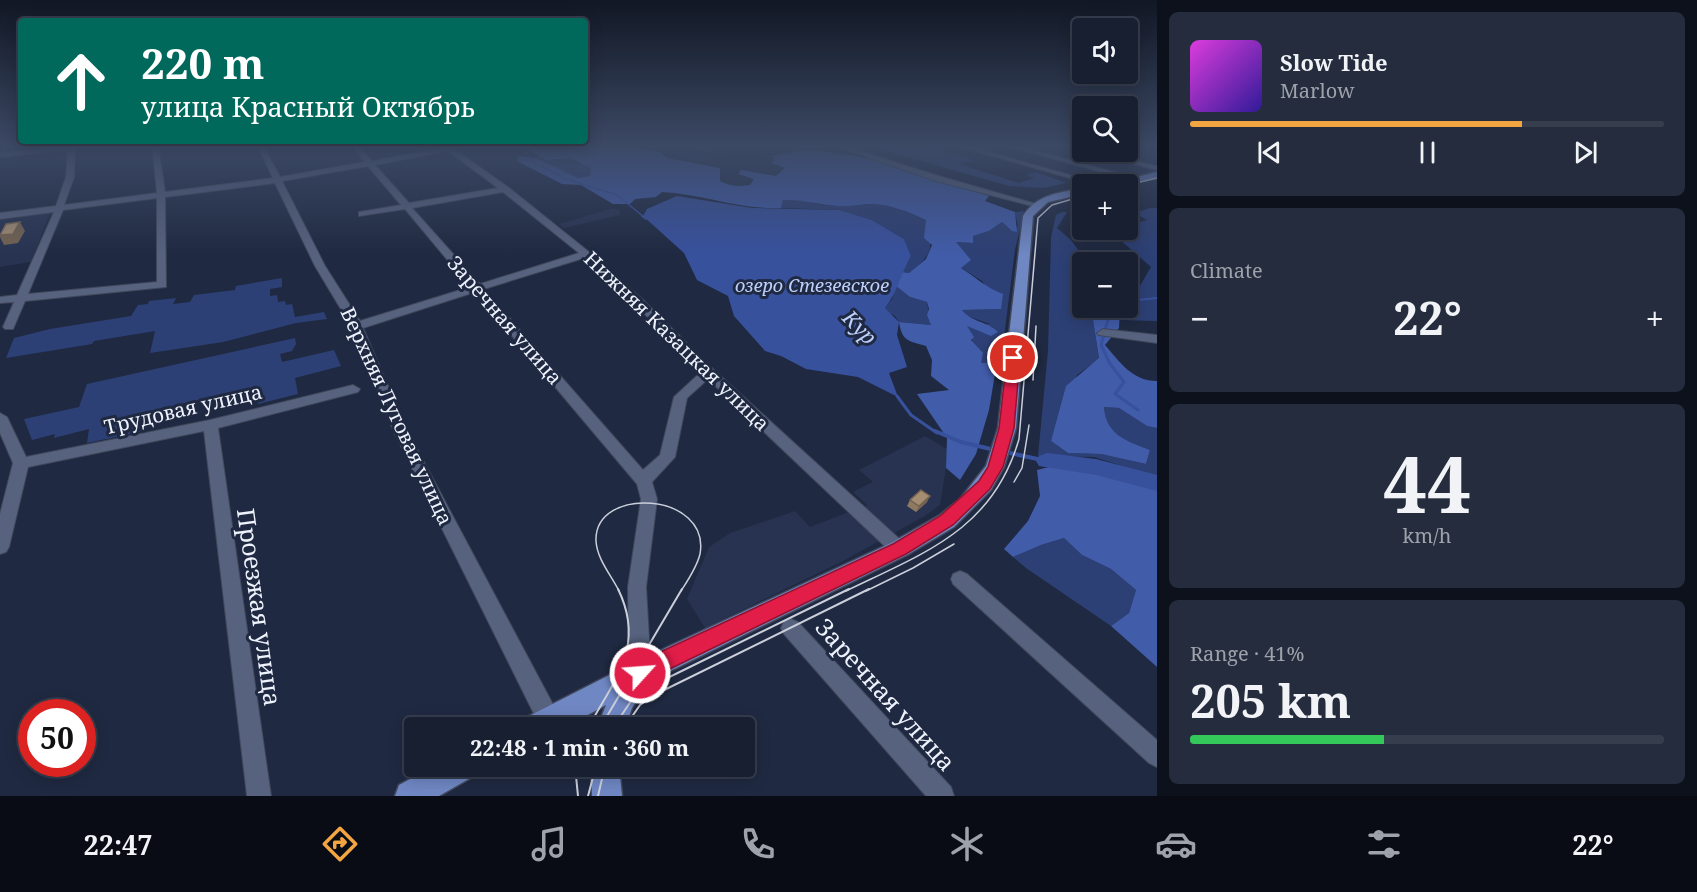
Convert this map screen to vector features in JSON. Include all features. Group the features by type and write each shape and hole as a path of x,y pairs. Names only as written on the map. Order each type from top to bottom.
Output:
{"main road":[{"path":"555,717 640,673 900,549 946,521 984,485 995,467 1007,428 1029,212 1036,205 1051,198 1072,193"},
{"path":"615,717 621,701 640,673"},
{"path":"410,796 444,777"},
{"path":"606,777 607,796"}],"street":[{"path":"9,327 68,182"},
{"path":"0,300 162,285 160,182"},
{"path":"0,216 260,182"},
{"name":"Верхняя Луговая улица","path":"278,182 320,266 357,326 400,430 539,717"},
{"name":"Заречная улица","path":"387,182 646,490"},
{"name":"Нижняя Казацкая улица","path":"496,182 586,254 638,301 708,372 900,549"},
{"path":"951,182 1036,205"},
{"path":"362,214 505,189"},
{"path":"357,326 586,254"},
{"path":"1103,333 1157,339"},
{"path":"640,673 637,587 647,475 667,457 681,398 708,372"},
{"name":"Трудовая улица","path":"21,463 210,424 353,389"},
{"path":"0,417 21,463 0,547"},
{"name":"Проезжая улица","path":"210,424 259,796"},
{"path":"960,579 1157,755"},
{"name":"Заречная улица","path":"791,628 942,796"}],"shaded area":[{"path":"558,182 723,182 738,186 750,185 752,182 948,182 989,196 985,201 1015,212 1017,232 1012,231 1002,222 989,231 973,236 973,243 956,242 971,260 961,268 1003,294 1001,309 962,310 970,317 998,332 991,336 967,326 974,337 971,340 983,353 981,363 990,363 996,368 989,410 976,454 960,480 946,468 947,438 917,394 949,390 931,376 932,360 926,346 904,337 899,322 931,325 927,315 929,309 927,302 910,297 896,286 902,272 909,273 926,259 932,245 924,238 926,220 900,209 879,204 843,206 783,200 781,208 766,208 662,192 656,197 635,199 630,204 613,204 581,185"},
{"path":"721,182 752,182 750,185 727,185"},
{"path":"996,182 1066,183 1044,188 1009,186"},
{"path":"803,199 837,206 880,204 927,220 930,245 927,256 909,273 902,272 911,256 904,239 872,220 840,210 781,208 783,200"},
{"path":"613,208 620,210 620,215 564,228 559,224"},
{"path":"1157,208 1157,321 1119,320 1119,318 1138,318 1138,289 1151,267 1138,256 1138,252 1134,252 1120,240 1138,240 1138,222 1147,220 1138,215 1138,212"},
{"path":"1024,211 1015,250 1000,369 990,363 981,363 966,325 990,324 967,316 962,310 1001,309 982,281 960,267 955,242 973,243 973,236 989,231 1002,222 1012,231 1018,226 1015,212"},
{"path":"1067,212 1057,228 1071,240 1080,252 1072,252 1072,318 1092,318 1099,359 1077,375 1051,441 1068,453 1101,454 1146,464 1150,450 1119,436 1109,424 1104,407 1119,408 1147,426 1157,428 1157,477 1094,457 1038,456 1048,351 1051,237 1056,215"},
{"path":"50,213 31,262 0,267 0,219"},
{"path":"282,278 282,287 270,289 270,296 277,295 278,302 285,301 286,305 292,304 295,317 324,312 327,319 296,323 223,342 150,353 155,331 6,358 14,338 50,329 131,316 138,305 148,304 149,301 176,298 173,304 190,302 194,295 235,290 236,286"},
{"path":"896,286 910,297 927,302 931,325 899,322 895,316 885,311"},
{"path":"1092,318 1120,318 1119,328 1105,345 1121,364 1134,374 1140,378 1157,381 1157,428 1147,426 1119,408 1104,407 1113,431 1126,440 1150,450 1146,464 1101,454 1068,453 1051,441 1066,386 1099,358"},
{"path":"295,338 296,344 292,351 280,354 282,362 334,350 341,366 295,378 298,394 258,404 256,387 145,412 140,432 87,443 89,429 54,438 55,434 32,440 24,419 79,407 87,384"},
{"path":"925,436 947,449 940,505 925,516 843,561 705,628 687,599 709,547 730,533 795,511 810,527 867,505 853,492 873,482 859,470"},
{"path":"1049,467 1100,472 1157,489 1157,667 1111,626 1129,613 1136,590 1111,569 1082,555 1064,538 1013,557 1004,549 1028,521 1040,496 1037,470"},
{"path":"1064,538 1082,555 1111,569 1136,590 1129,613 1111,626 1013,557"}],"water":[{"name":"озеро Стезевское","path":"677,196 752,208 840,210 872,220 904,239 911,256 885,308 899,322 897,335 907,367 889,373 898,397 858,377 806,369 781,356 765,351 734,316 728,296 697,280 684,253 643,216 647,209"}],"building":[{"path":"20,222 13,234 0,235 6,224"},
{"path":"921,490 930,496 919,506 910,500"}],"waterway":[{"name":"Кур","path":"576,182 617,195 644,217"},
{"name":"Кур","path":"642,216 646,219"},
{"path":"1138,300 1157,298"},
{"path":"1108,318 1101,345 1110,364 1124,382 1115,394 1138,410"},
{"name":"Кур","path":"897,396 911,415 937,433"},
{"name":"Кур","path":"935,431 961,442 995,450"},
{"name":"Кур","path":"1005,452 1047,461"},
{"name":"Кур","path":"1047,461 1096,467 1157,483"}],"tram line":[{"path":"846,591 902,564 952,535 992,496 1007,470 1019,439 1038,218 1052,205 1072,199"},
{"path":"1033,380 1036,326"},
{"path":"1014,482 1022,468 1029,425"},
{"path":"618,590 597,548 596,541 600,523 613,511 631,504 651,503 671,508 688,518 699,533 699,559 681,591"},
{"path":"866,591 913,568 954,544"},
{"path":"606,717 682,589"},
{"path":"620,717 633,698 645,689 849,589"},
{"path":"632,717 640,705 652,696 869,589"},
{"path":"594,717 616,678 628,645 629,628 626,609 618,590"},
{"path":"576,777 578,796"},
{"path":"588,796 593,777"},
{"path":"598,796 602,777"}],"route":[{"path":"640,673 900,549 946,521 967,504 984,485 995,467 1007,428 1013,358"}]}
